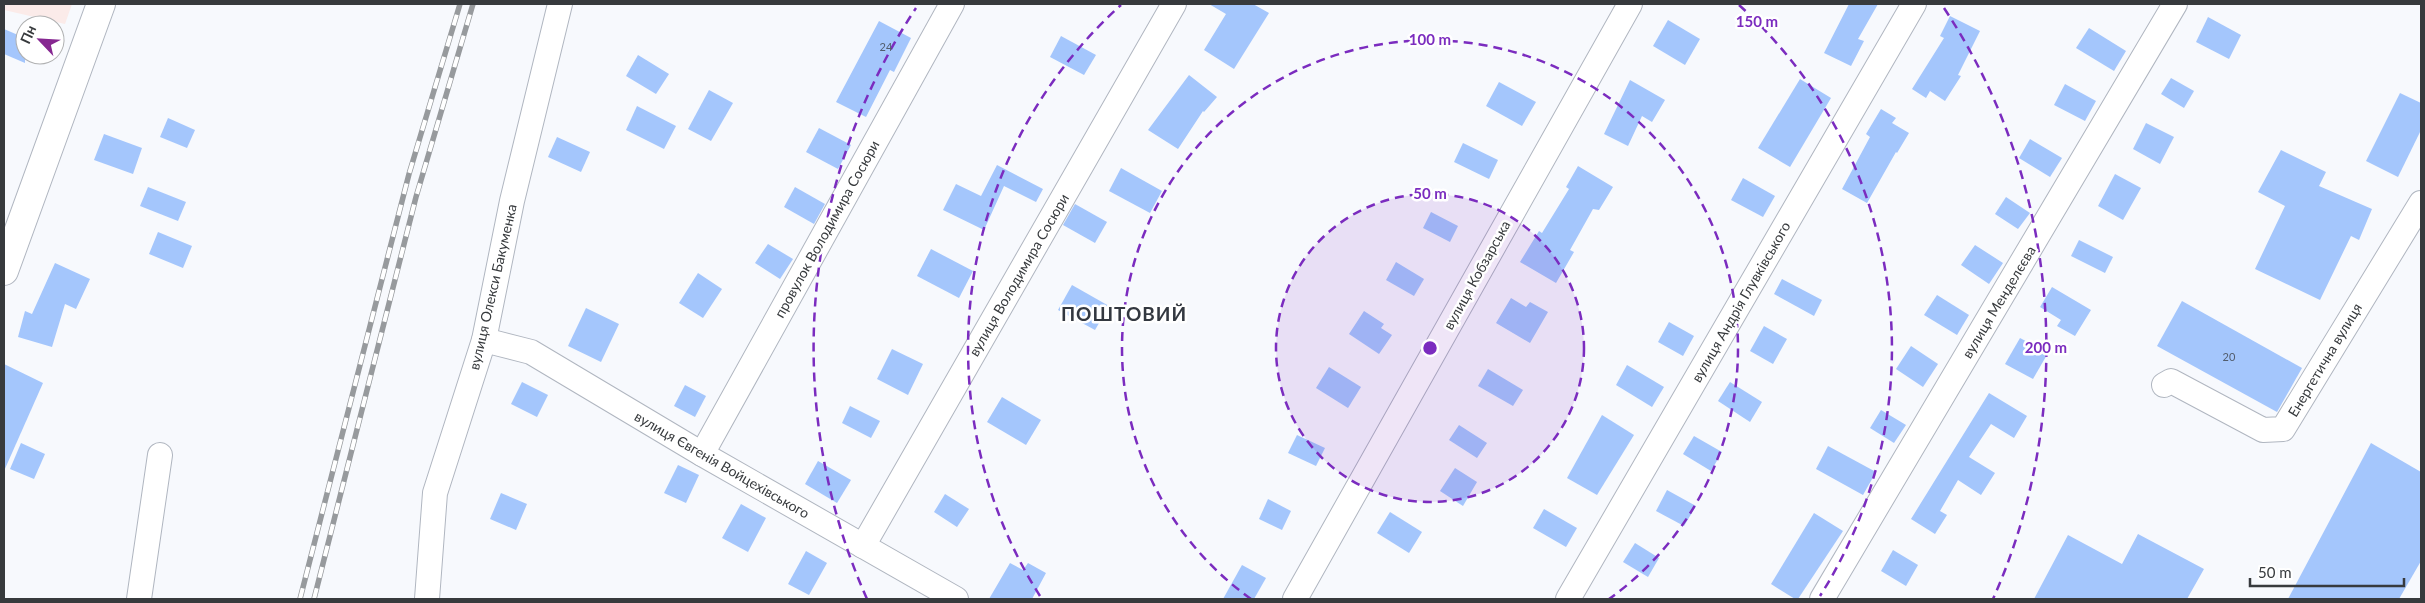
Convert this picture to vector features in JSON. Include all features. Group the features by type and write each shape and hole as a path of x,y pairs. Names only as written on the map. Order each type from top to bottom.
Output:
{"street":[{"path":"4,271 101,4"},
{"name":"вулиця Олекси Бакуменка","path":"428,599 435,493 484,340 512,201 560,4"},
{"name":"провулок Володимира Сосюри","path":"702,454 952,4"},
{"name":"вулиця Володимира Сосюри","path":"863,546 1174,4"},
{"name":"вулиця Кобзарська","path":"1294,599 1630,4"},
{"name":"вулиця Андрія Глувківського","path":"1568,599 1914,4"},
{"name":"вулиця Менделєєва","path":"1822,599 2175,4"},
{"name":"Енергетична вулиця","path":"2164,386 2172,380 2263,430 2283,429 2418,216"},
{"name":"вулиця Євгенія Войцехівського","path":"484,340 531,352 702,454 956,599"},
{"path":"139,599 160,455"}],"shaded area":[{"path":"4,4 72,4 65,24 65,15 26,15 4,10"}],"building":[{"path":"1209,4 1253,4 1269,13 1234,69 1204,50 1226,14"},
{"path":"1849,4 1878,4 1858,39 1864,41 1851,66 1824,53"},
{"path":"1950,16 1980,31 1958,75 1961,76 1945,101 1930,91 1926,98 1912,89 1944,38 1940,36"},
{"path":"2208,17 2241,35 2229,59 2196,42"},
{"path":"1668,20 1700,39 1685,65 1653,46"},
{"path":"879,21 911,38 894,72 890,70 866,117 836,102"},
{"path":"2089,28 2126,51 2114,71 2076,48"},
{"path":"4,29 15,34 15,59 4,54"},
{"path":"1061,36 1096,55 1084,75 1050,57"},
{"path":"638,55 669,74 656,94 626,76"},
{"path":"1189,75 1217,97 1203,111 1178,149 1148,130"},
{"path":"2171,78 2194,91 2184,108 2161,94"},
{"path":"1800,79 1831,98 1790,167 1758,148"},
{"path":"1630,80 1665,100 1652,122 1642,116 1628,146 1604,134"},
{"path":"1499,82 1536,102 1522,126 1486,106"},
{"path":"2065,84 2096,101 2085,121 2054,105"},
{"path":"709,90 733,103 711,141 688,129"},
{"path":"2400,93 2421,103 2421,130 2398,177 2366,161"},
{"path":"637,106 676,126 664,149 626,130"},
{"path":"1881,109 1896,118 1892,123 1909,133 1867,203 1842,189 1870,137 1866,134"},
{"path":"168,118 195,130 187,148 160,137"},
{"path":"2146,123 2174,137 2160,164 2133,149"},
{"path":"819,128 851,145 838,169 806,152"},
{"path":"104,134 142,148 133,174 94,160"},
{"path":"557,137 590,152 581,172 548,157"},
{"path":"2030,139 2062,158 2050,177 2019,158"},
{"path":"1463,143 1498,160 1489,179 1454,162"},
{"path":"2281,150 2326,172 2319,186 2372,209 2359,240 2351,236 2320,300 2255,269 2285,206 2258,192"},
{"path":"997,165 1043,189 1036,202 1004,186 984,230 943,210 956,184 981,196"},
{"path":"1578,166 1613,187 1599,210 1593,209 1570,250 1574,252 1556,283 1520,262 1539,231 1542,233 1569,189 1566,187"},
{"path":"1121,168 1162,191 1150,213 1109,191"},
{"path":"2115,174 2141,188 2123,220 2098,206"},
{"path":"1743,178 1775,196 1763,217 1731,200"},
{"path":"148,187 186,202 178,221 140,206"},
{"path":"795,187 825,204 814,224 784,207"},
{"path":"2006,197 2030,213 2018,229 1995,214"},
{"path":"1075,204 1107,222 1095,243 1063,225"},
{"path":"1431,212 1458,226 1450,242 1423,228"},
{"path":"158,232 192,246 183,268 149,254"},
{"path":"2079,240 2113,257 2105,273 2071,256"},
{"path":"768,244 793,259 780,279 755,263"},
{"path":"1975,245 2003,263 1989,284 1961,265"},
{"path":"931,249 973,271 959,298 917,276"},
{"path":"1396,262 1424,279 1414,296 1386,280"},
{"path":"55,263 90,279 76,309 65,304 52,347 18,337 25,311 32,314"},
{"path":"698,273 722,289 703,318 679,303"},
{"path":"1782,279 1822,300 1814,316 1774,294"},
{"path":"1072,285 1109,306 1095,330 1058,310"},
{"path":"2052,287 2091,310 2075,336 2057,326 2061,320 2040,307"},
{"path":"1937,295 1969,315 1957,335 1924,315"},
{"path":"1511,298 1526,307 1530,302 1548,312 1530,343 1496,323"},
{"path":"2182,301 2302,368 2277,412 2157,346"},
{"path":"586,308 619,324 601,362 568,346"},
{"path":"1364,311 1384,324 1381,328 1392,335 1379,354 1349,334"},
{"path":"1669,322 1694,336 1683,356 1658,342"},
{"path":"1764,326 1787,339 1773,364 1750,351"},
{"path":"2020,338 2048,353 2033,379 2005,364"},
{"path":"1911,346 1938,364 1923,387 1896,369"},
{"path":"892,349 923,364 908,395 877,379"},
{"path":"4,364 43,383 4,471"},
{"path":"1627,365 1664,387 1652,407 1616,385"},
{"path":"1329,367 1361,387 1348,408 1316,388"},
{"path":"1488,369 1523,390 1513,406 1478,386"},
{"path":"522,382 548,395 537,417 511,404"},
{"path":"1730,382 1762,402 1750,422 1718,401"},
{"path":"685,385 706,396 695,417 674,406"},
{"path":"1989,393 2027,416 2014,438 1991,424 1969,457 1995,473 1981,495 1958,480 1940,511 1947,515 1935,534 1911,519"},
{"path":"1002,397 1041,420 1026,445 987,422"},
{"path":"850,406 880,421 871,438 842,423"},
{"path":"1881,410 1906,425 1894,443 1870,428"},
{"path":"1602,415 1634,435 1597,495 1567,478"},
{"path":"1459,425 1487,443 1477,458 1449,440"},
{"path":"1297,435 1325,448 1316,466 1288,453"},
{"path":"1694,436 1722,452 1711,471 1683,454"},
{"path":"21,443 45,454 34,479 10,469"},
{"path":"2371,443 2421,472 2421,561 2399,599 2288,599"},
{"path":"1828,446 1876,472 1863,495 1816,469"},
{"path":"818,461 851,480 837,503 805,484"},
{"path":"678,465 699,475 686,503 664,493"},
{"path":"1455,468 1477,482 1463,506 1440,491"},
{"path":"1667,490 1696,506 1684,526 1656,511"},
{"path":"501,493 527,504 516,530 490,519"},
{"path":"945,494 969,509 957,527 934,512"},
{"path":"1268,499 1291,511 1282,530 1259,519"},
{"path":"741,504 766,518 748,552 722,538"},
{"path":"1544,509 1577,528 1566,547 1533,528"},
{"path":"1390,512 1422,532 1409,553 1377,533"},
{"path":"1814,513 1843,531 1798,599 1795,599 1771,584"},
{"path":"2138,534 2204,569 2187,599 2034,599 2068,535 2122,564"},
{"path":"1635,543 1659,558 1648,577 1623,562"},
{"path":"1893,550 1918,565 1906,586 1881,571"},
{"path":"806,551 827,563 809,595 788,584"},
{"path":"1010,563 1023,570 1028,563 1046,573 1032,599 989,599"},
{"path":"1242,565 1266,578 1254,599 1223,599"}],"railway":[{"path":"300,599 409,174 460,4"},
{"path":"314,599 416,197 473,4"}],"district":[{"name":"ПОШТОВИЙ","path":"1124,314"}]}
